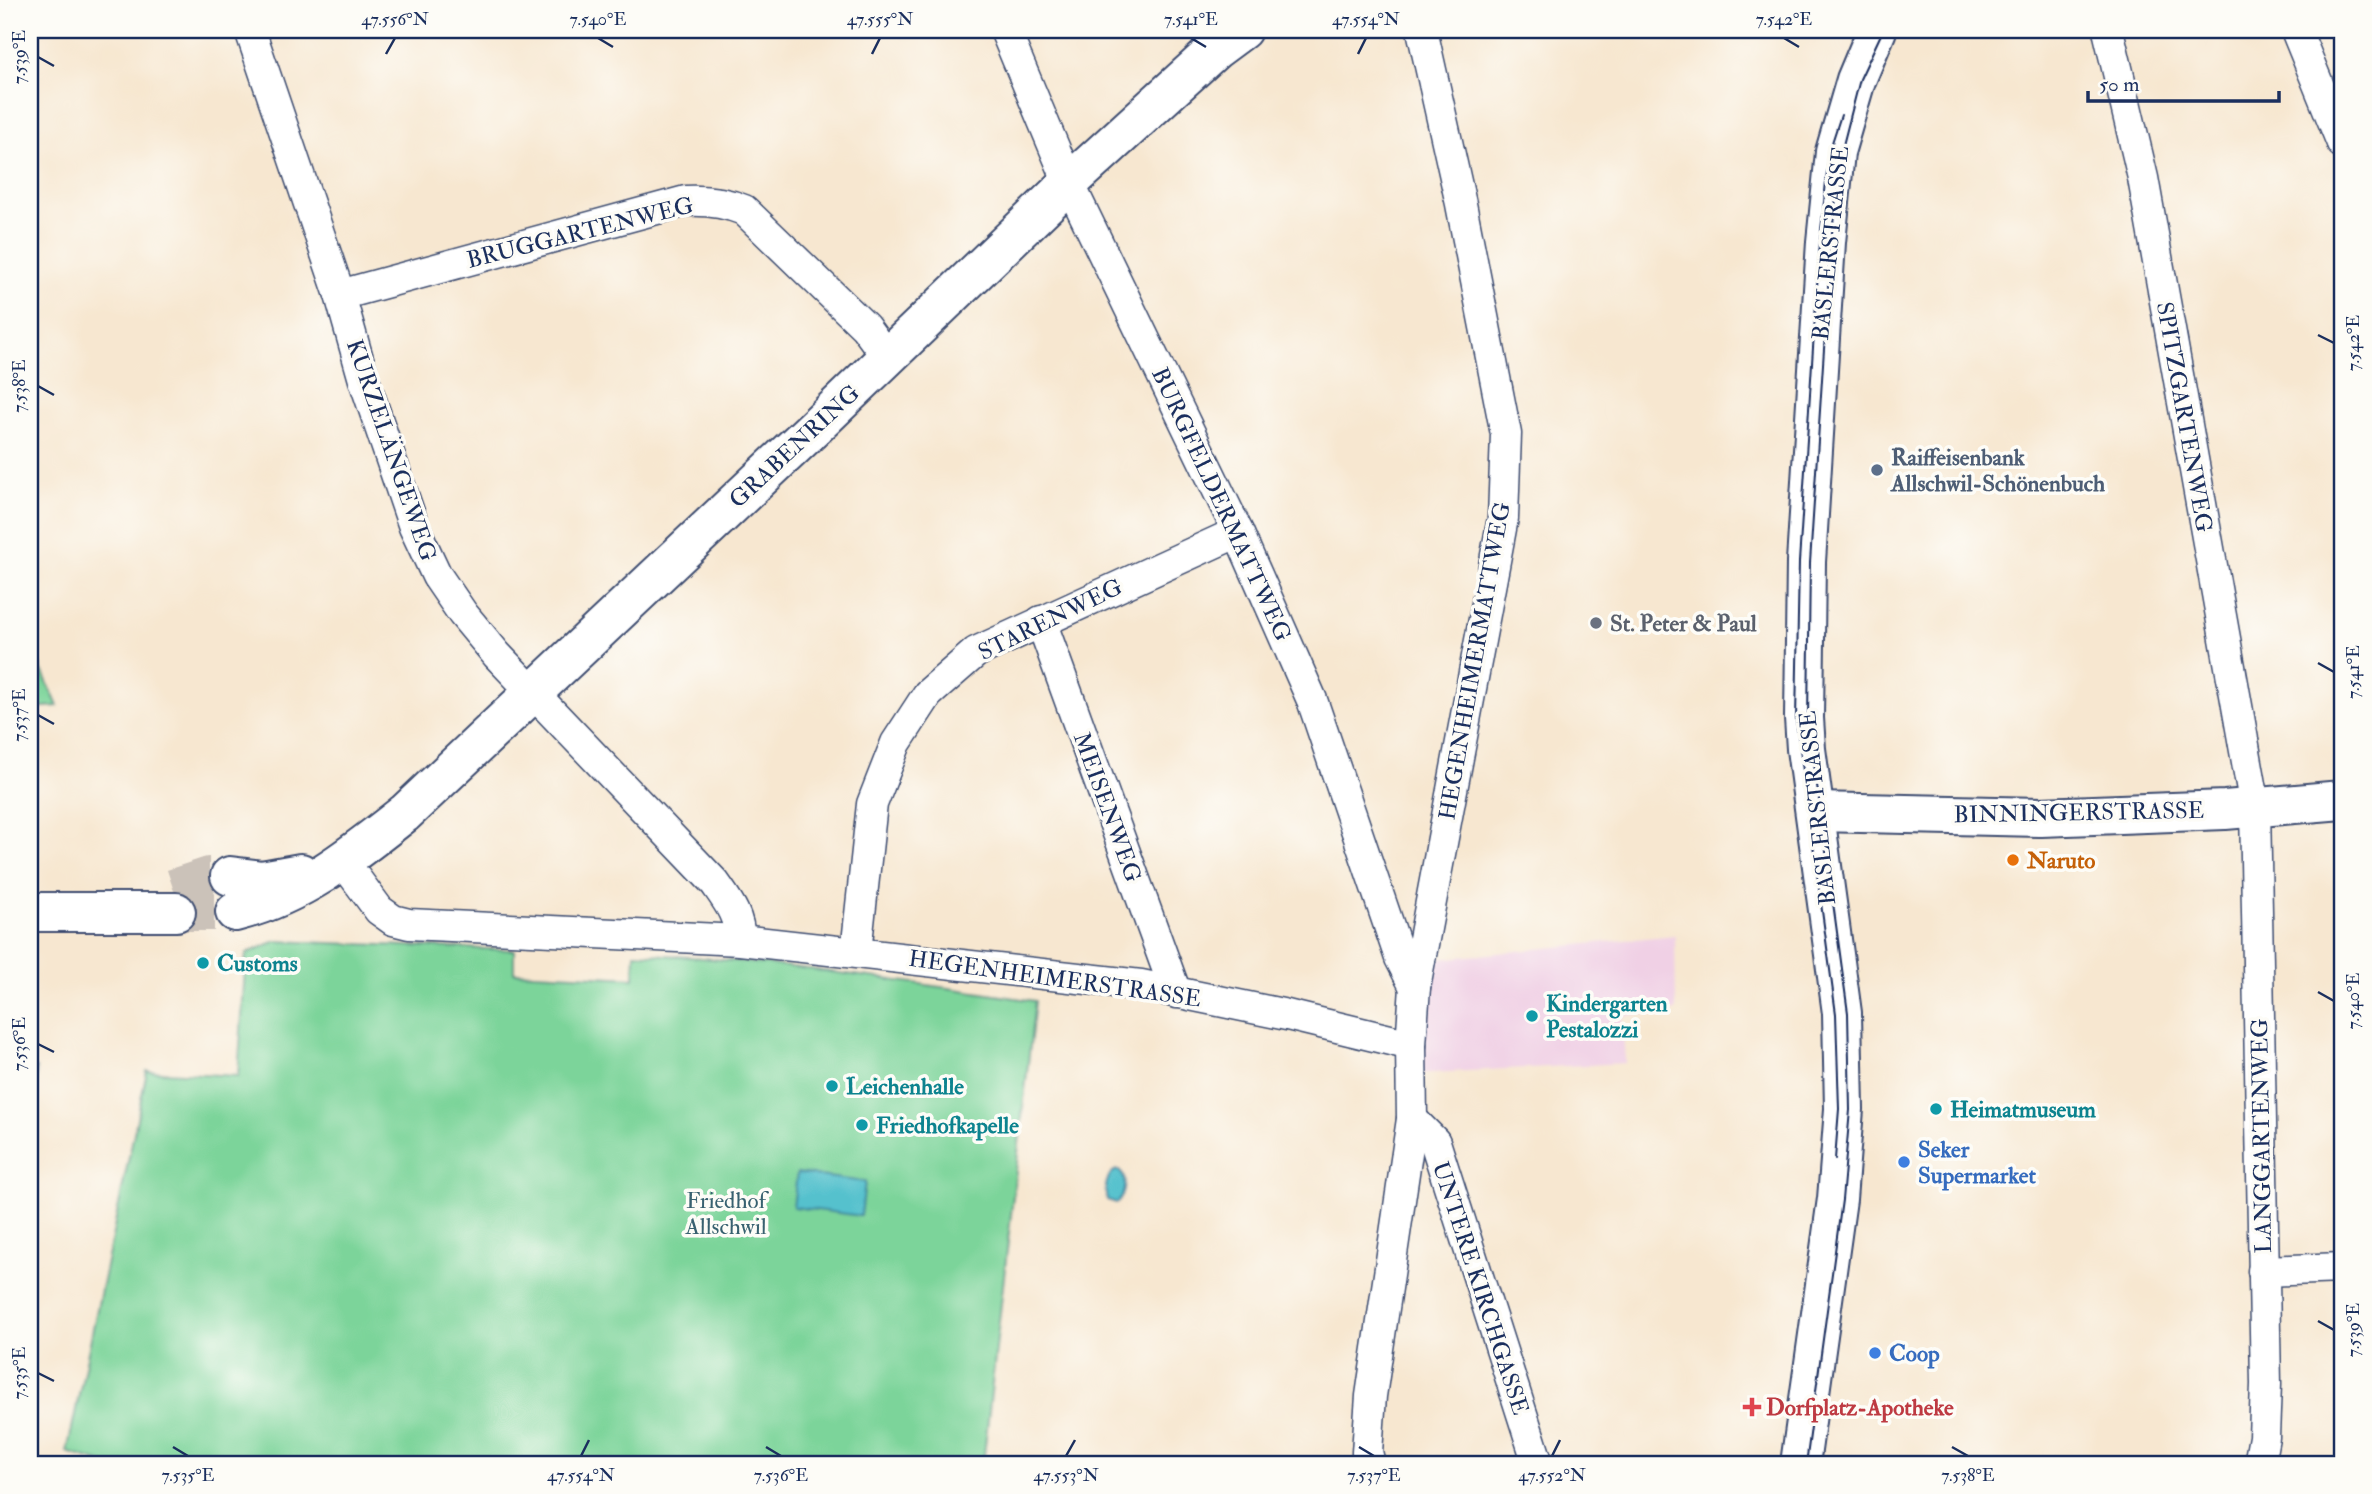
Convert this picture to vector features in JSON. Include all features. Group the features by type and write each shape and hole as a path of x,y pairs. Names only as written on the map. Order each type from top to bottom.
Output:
{"street":[{"name":"KURZELÄNGEWEG","path":"250,30 340,295 364,380 402,492 414,527 437,576 463,614 497,654 715,883 739,923 740,940"},
{"name":"BURGFELDERMATTWEG","path":"1005,30 1069,183 1238,532 1312,700 1400,958 1415,987"},
{"name":"GRABENRING","path":"232,894 266,904 343,861 405,813 1069,183 1215,50 1242,30"},
{"name":"HEGENHEIMERMATTWEG","path":"1411,1045 1415,987 1503,518 1506,434 1461,204 1422,30"},
{"name":"BASLERSTRASSE","path":"1800,1464 1837,1199 1844,1109 1842,1013 1804,718 1806,562 1826,242 1835,152 1856,80 1877,30"},
{"name":"SPITZGARTENWEG","path":"2108,30 2143,178 2255,807"},
{"path":"2296,30 2332,86 2342,144"},
{"name":"BRUGGARTENWEG","path":"340,295 686,201 708,200 744,210 865,327 887,358"},
{"name":"STARENWEG","path":"856,952 872,804 896,743 928,694 976,652 1238,532"},
{"name":"MEISENWEG","path":"1041,621 1176,993"},
{"name":"BINNINGERSTRASSE","path":"1816,812 2041,817 2225,810 2342,800"},
{"name":"LANGGARTENWEG","path":"2255,807 2266,1384 2264,1437 2259,1464"},
{"name":"HEGENHEIMERSTRASSE","path":"343,861 379,910 393,920 410,924 740,940 1141,985 1287,1015 1411,1045"},
{"path":"30,912 164,904"},
{"path":"1370,1464 1367,1452 1371,1396 1412,1119 1411,1045"},
{"name":"UNTERE KIRCHGASSE","path":"1412,1119 1435,1142 1538,1464"},
{"path":"2263,1271 2342,1268"}],"shaded area":[{"path":"1675,935 1676,1011 1622,1016 1625,1063 1411,1074 1420,961"}],"green space":[{"path":"30,644 58,706 30,708"},
{"name":"Friedhof Allschwil","path":"276,941 514,950 514,972 634,978 635,953 836,973 1035,1001 983,1464 106,1464 67,1452 147,1071 238,1076 246,954"}],"water":[{"path":"30,1068 36,1068 37,1108 30,1108"},
{"path":"1117,1170 1123,1176 1125,1185 1117,1203 1107,1200 1106,1192 1108,1178"},
{"path":"797,1173 865,1182 861,1216 793,1207"}],"tunnel":[{"path":"173,888 209,876 230,876"},
{"path":"176,912 235,912"}],"tram line":[{"path":"1806,1464 1842,1200 1850,1110 1848,1013 1808,719 1810,563 1831,242 1841,153 1860,79 1883,30"},
{"path":"1835,1159 1839,1109 1836,1014 1796,719 1799,562 1820,241 1829,152 1841,115"}],"place":[{"name":"Raiffeisenbank Allschwil-Schönenbuch","path":"1877,470"},
{"name":"St. Peter & Paul","path":"1596,623"},
{"name":"Naruto","path":"2013,860"},
{"name":"Customs","path":"203,963"},
{"name":"Kindergarten Pestalozzi","path":"1532,1016"},
{"name":"Leichenhalle","path":"832,1086"},
{"name":"Heimatmuseum","path":"1936,1109"},
{"name":"Friedhofkapelle","path":"862,1125"},
{"name":"Seker Supermarket","path":"1904,1162"},
{"name":"Coop","path":"1875,1353"},
{"name":"Dorfplatz-Apotheke","path":"1752,1407"}]}
